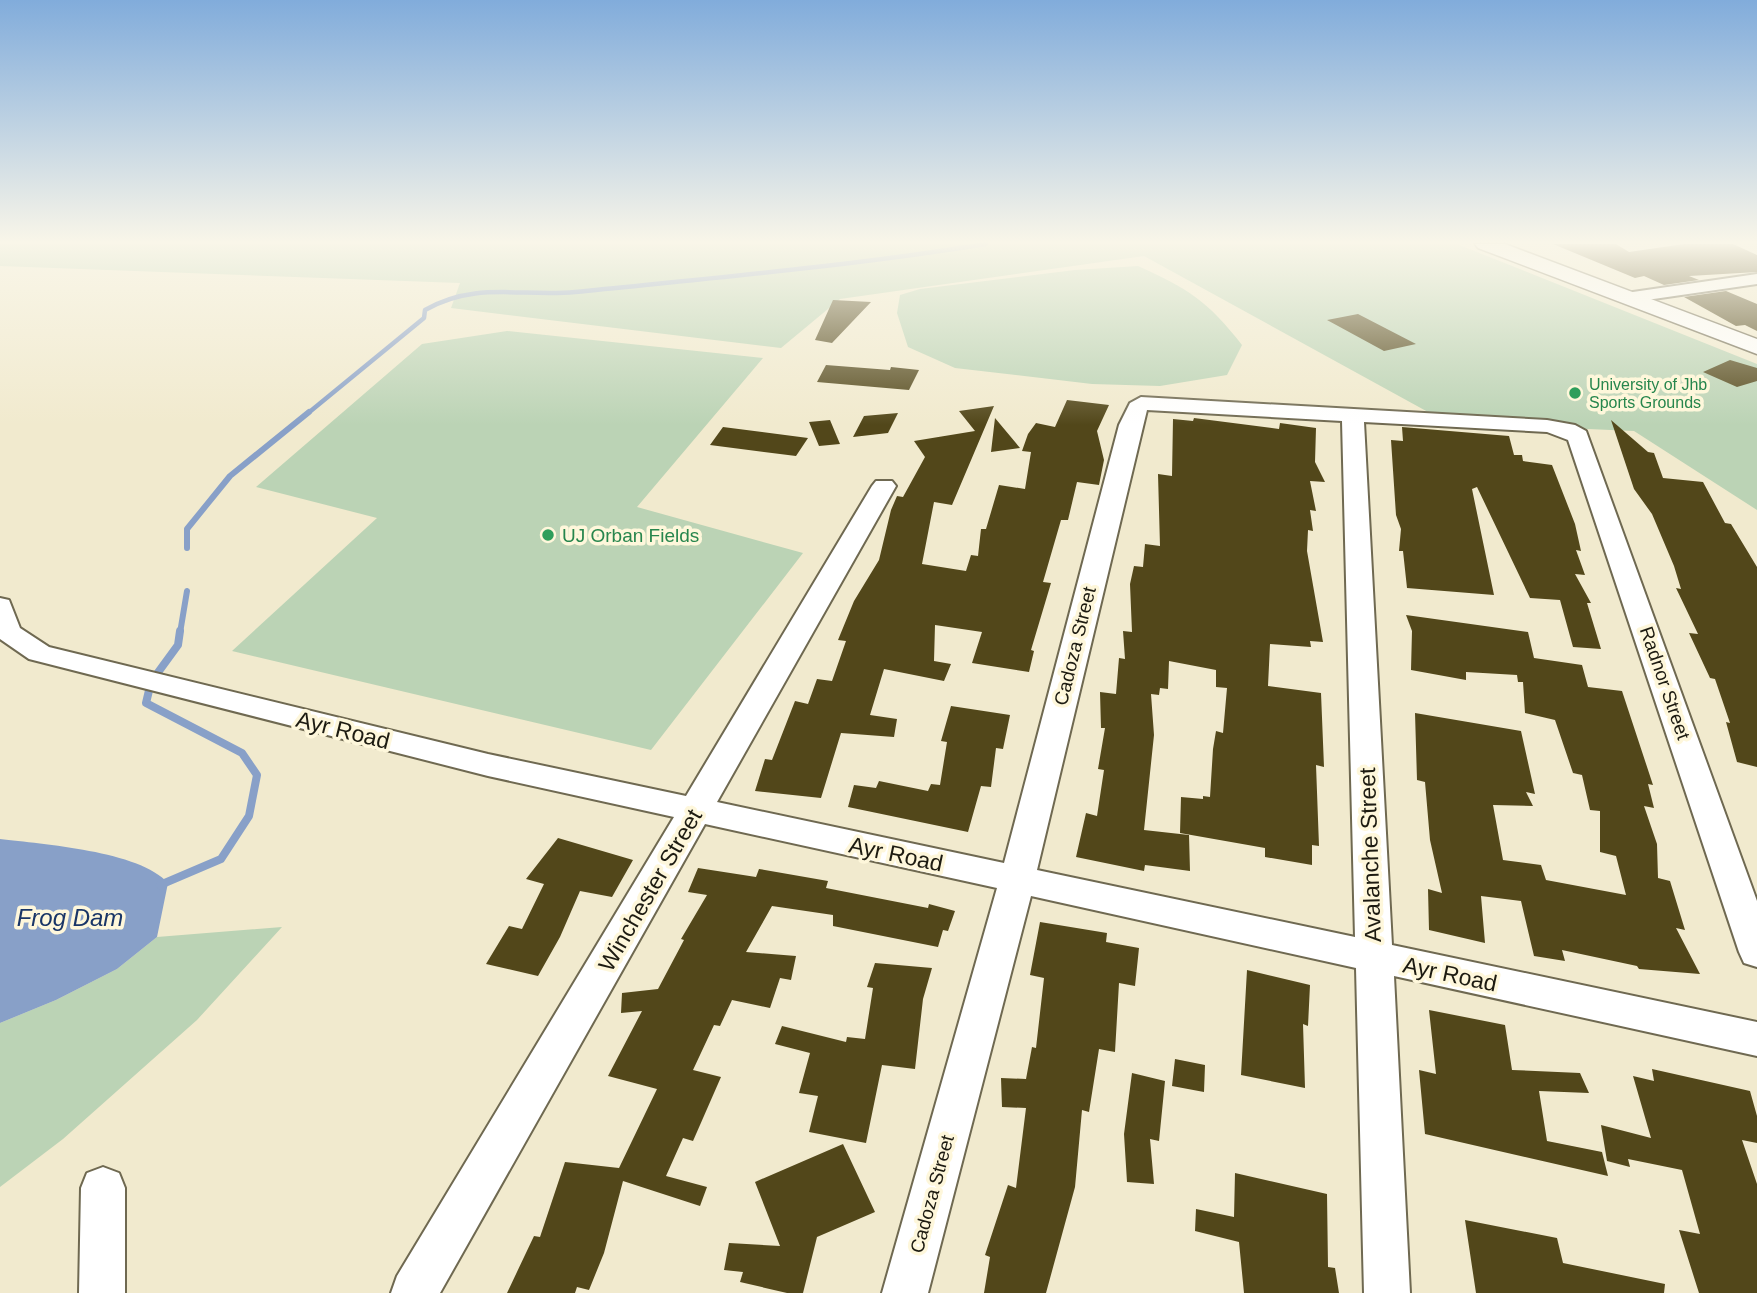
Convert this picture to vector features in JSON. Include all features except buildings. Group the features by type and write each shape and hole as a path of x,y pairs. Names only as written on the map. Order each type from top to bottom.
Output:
{"main road":[{"path":"1649,304 1757,347"},
{"path":"1652,304 1757,342"}],"street":[{"name":"Cadoza Street","path":"905,1293 1017,880 1137,407 1142,403 1160,402 1353,417 1557,427"},
{"name":"Avalanche Street","path":"1353,417 1387,1293"},
{"name":"Radnor Street","path":"1557,427 1574,433 1582,442 1757,952"},
{"name":"Winchester Street","path":"414,1293 884,486"},
{"name":"Ayr Road","path":"0,607 8,632 39,653 437,753 1757,1039"},
{"path":"102,1293 103,1188"}],"green space":[{"name":"University of Jhb Sports Grounds","path":"452,304 834,304 781,348 451,308"},
{"path":"898,304 1205,304 1242,345 1227,375 1160,386 1092,384 955,368 908,347 897,313"},
{"name":"University of Jhb Sports Grounds","path":"1232,304 1608,304 1757,364 1757,510 1634,431 1448,423"},
{"name":"UJ Orban Fields","path":"507,331 763,358 637,507 803,553 651,750 232,651 377,518 256,487 422,344"},
{"path":"282,927 197,1020 63,1139 0,1187 0,1023 56,1000 117,969 157,937"}],"water":[{"name":"Frog Dam","path":"0,839 114,856 154,872 168,883 157,937 117,969 56,1000 0,1023"}],"waterway":[{"path":"307,414 424,318 425,310 437,304"},
{"path":"187,548 187,529 230,476 309,412"},
{"path":"180,633 187,591"},
{"path":"160,885 221,859 249,816 257,775 242,753 146,703 151,682 178,645 180,631"}],"place":[{"name":"University of Jhb Sports Grounds","path":"1575,393"},
{"name":"UJ Orban Fields","path":"548,535"}]}
